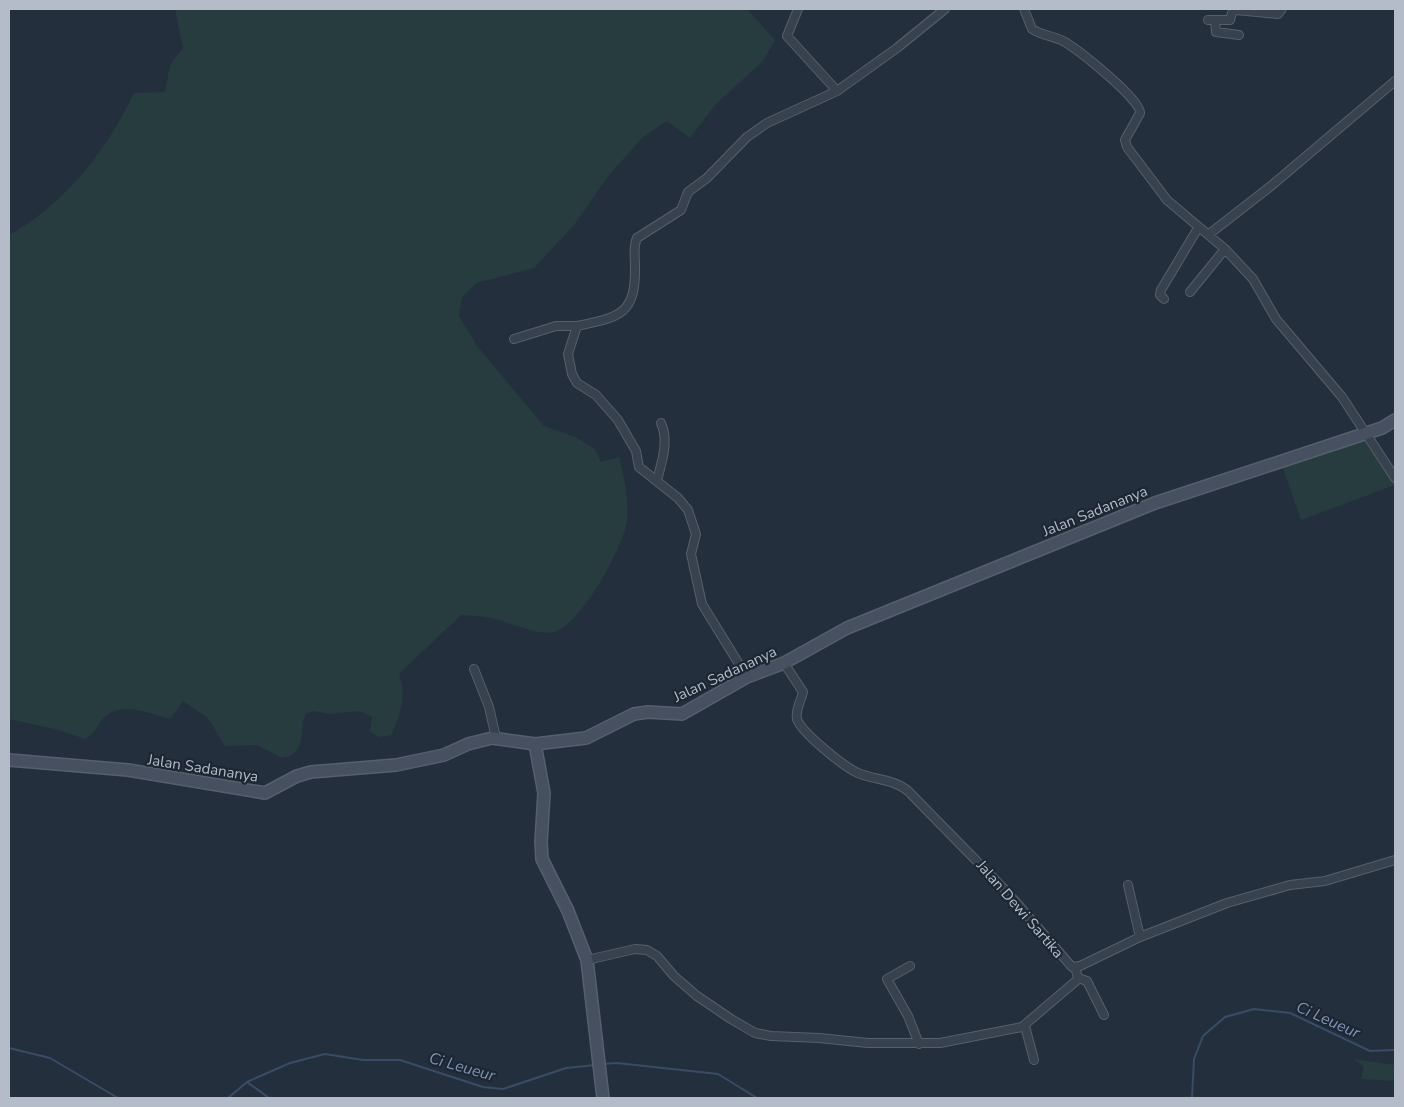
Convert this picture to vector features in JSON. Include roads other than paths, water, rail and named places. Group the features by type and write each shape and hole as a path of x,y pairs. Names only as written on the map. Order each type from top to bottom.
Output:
{"street":[{"path":"798,9 787,36 837,91"},
{"path":"514,339 556,326 577,326 607,319 626,309 635,288 636,239 681,210 688,192 707,178 747,137 767,123 837,91 897,48 945,9"},
{"path":"1024,9 1032,29 1066,42 1138,104 1140,113 1126,137 1126,146 1167,200 1225,249 1252,279 1276,319 1320,369 1367,433 1395,478"},
{"path":"1238,35 1216,32 1211,20 1230,20 1233,11 1236,10 1278,14 1282,9"},
{"path":"1208,235 1271,186 1395,80"},
{"path":"1164,299 1160,295 1161,290 1198,228"},
{"path":"1190,292 1225,249"},
{"path":"577,326 568,354 572,374 577,383 596,395 618,420 636,451 639,467 658,480 688,510 696,534 690,554 702,604 747,677"},
{"name":"Jalan Sadananya","path":"9,760 128,770 265,793 297,776 311,772 396,765 444,755 468,744 496,738 535,744 593,736 627,717 641,713 682,714 747,677 784,663 847,628 1155,503 1367,433 1395,420"},
{"path":"658,480 664,448 664,430 661,423"},
{"name":"Jalan Dewi Sartika","path":"784,663 803,692 797,713 798,721 814,739 854,771 894,783 908,791 1008,892 1069,966 1075,967 1140,937 1227,903 1290,885 1325,881 1395,860"},
{"path":"474,669 487,702 496,738"},
{"path":"535,744 544,793 540,842 542,859 581,941 587,960 603,1098"},
{"path":"1128,885 1140,937"},
{"path":"587,960 635,949 652,952 697,996 756,1033 771,1036 868,1043 940,1043 1025,1026 1078,978"},
{"path":"910,966 887,979 906,1012 919,1044"},
{"path":"1075,967 1078,978"},
{"path":"1078,978 1087,981 1104,1015"},
{"path":"1025,1026 1034,1060"}],"waterway":[{"name":"Ci Leueur","path":"1192,1098 1194,1059 1203,1036 1225,1017 1254,1009 1290,1013 1370,1051 1395,1050"},
{"name":"Ci Leueur","path":"9,1048 50,1058 118,1098"},
{"name":"Ci Leueur","path":"228,1098 247,1082 290,1063 325,1054 363,1060 400,1060 483,1087 503,1089 566,1068 595,1065"},
{"name":"Ci Leueur","path":"602,1064 617,1063 718,1074 757,1098"},
{"name":"Ci Leueur","path":"247,1082 269,1098"}]}
